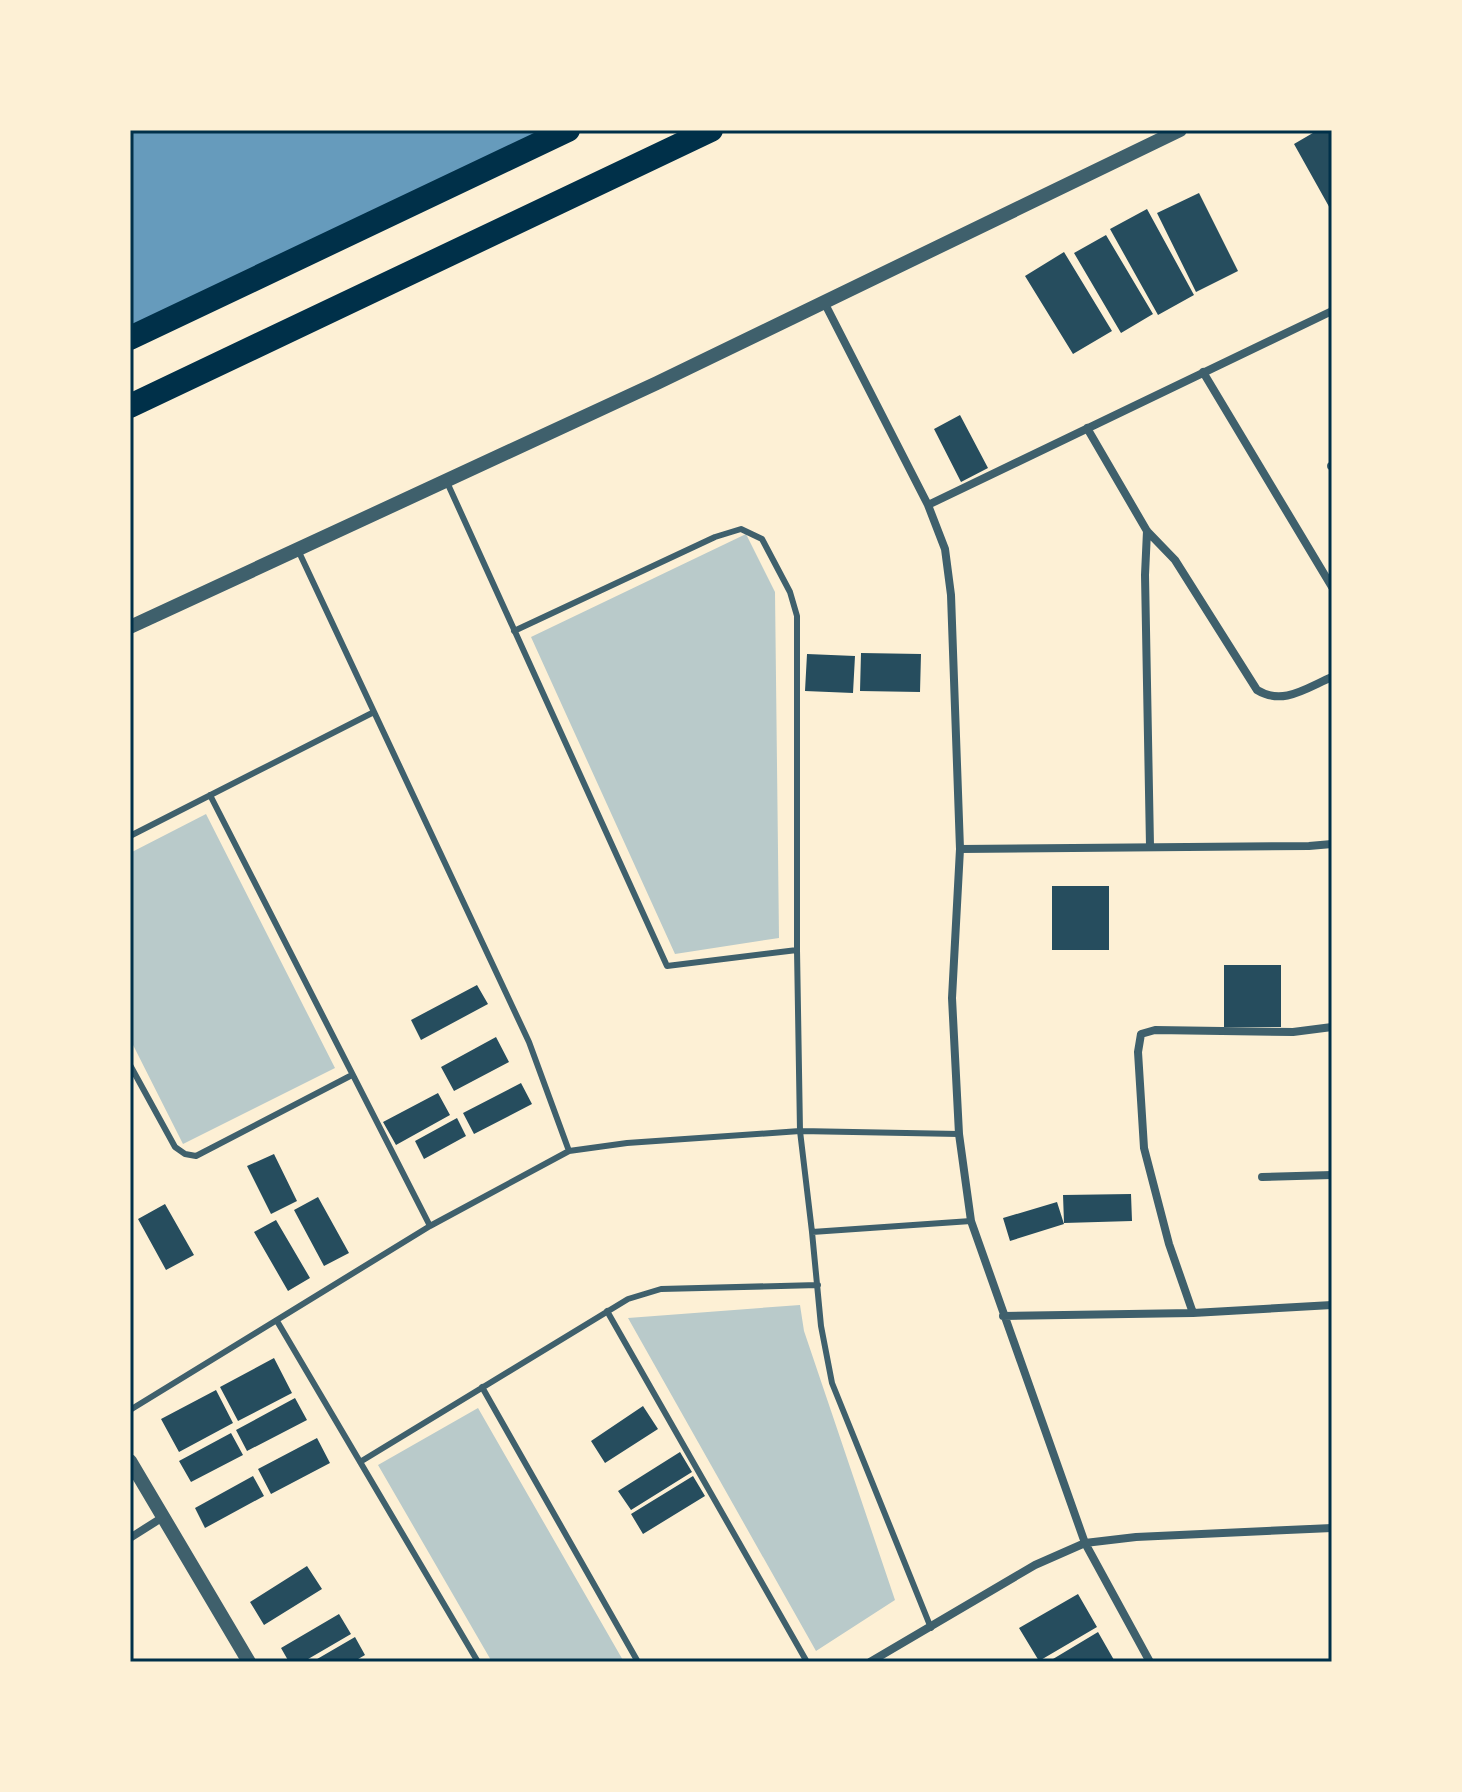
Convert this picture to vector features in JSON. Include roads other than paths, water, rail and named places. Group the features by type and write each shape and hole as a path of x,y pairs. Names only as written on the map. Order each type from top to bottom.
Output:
{"highway":[{"path":"130,338 568,130"},
{"path":"130,406 711,130"}],"street":[{"path":"130,627 824,302 1180,130"},
{"path":"824,302 928,505 945,549 951,595 960,849 952,998 959,1134 971,1221 1085,1543 1150,1662"},
{"path":"928,505 1332,311"},
{"path":"1203,372 1332,587"},
{"path":"1087,428 1147,531 1175,560 1257,690 1270,698 1285,697 1332,677"},
{"path":"1147,531 1145,575 1150,846"},
{"path":"960,849 1332,844"},
{"path":"1193,1313 1169,1244 1144,1148 1138,1052 1141,1034 1155,1030 1293,1032 1332,1027"},
{"path":"1262,1177 1332,1175"},
{"path":"1003,1316 1193,1313 1332,1305"},
{"path":"130,1461 249,1662"},
{"path":"130,1538 163,1517"},
{"path":"870,1662 1035,1565 1085,1543 1136,1537 1332,1528"}],"lane":[{"path":"446,480 667,966 797,950"},
{"path":"514,631 715,537 741,529 762,539 790,592 797,616 800,1131 821,1326 832,1383 931,1628"},
{"path":"298,549 529,1042 569,1151"},
{"path":"130,836 374,712"},
{"path":"210,795 430,1226"},
{"path":"130,1065 175,1147 185,1154 196,1156 352,1075"},
{"path":"130,1410 430,1226 569,1151 627,1143 800,1131 959,1134"},
{"path":"812,1232 971,1221"},
{"path":"360,1462 628,1299 661,1289 818,1285"},
{"path":"607,1311 807,1662"},
{"path":"277,1321 478,1662"},
{"path":"482,1387 638,1662"}],"water":[{"path":"130,130 560,130 130,332"}]}
